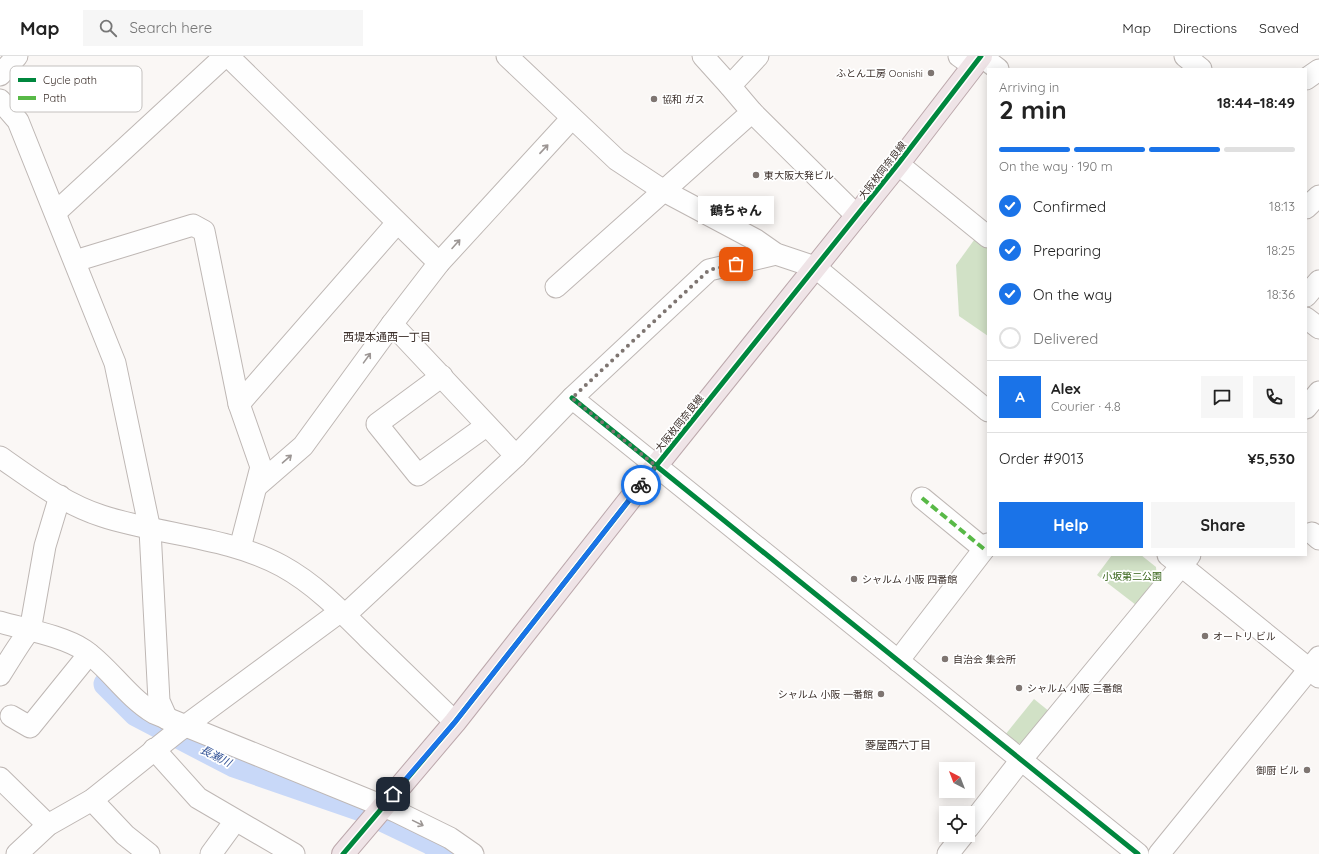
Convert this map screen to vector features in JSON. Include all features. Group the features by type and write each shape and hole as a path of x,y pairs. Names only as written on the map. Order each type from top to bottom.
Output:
{"main road":[{"name":"大阪枚岡奈良線","path":"343,854 455,722 656,466 857,216 898,164 974,58"}],"street":[{"path":"0,75 18,56"},
{"path":"56,212 225,56"},
{"path":"228,56 439,263"},
{"path":"507,56 617,160 664,191 756,240 776,254 815,267 987,411"},
{"path":"703,56 752,112 857,216"},
{"path":"730,86 758,56"},
{"path":"1185,56 1200,68"},
{"path":"974,58 996,68"},
{"path":"1307,78 1319,70"},
{"path":"0,100 10,112"},
{"path":"10,112 18,121 56,212 115,363 150,530 159,701 170,733 198,798 235,821 294,854"},
{"path":"556,287 752,112"},
{"path":"258,485 303,446 392,324 439,263 572,118"},
{"path":"898,164 987,235"},
{"path":"1307,207 1319,196"},
{"path":"239,404 397,223"},
{"path":"75,261 194,226 204,230 239,404 261,467 258,485 240,548"},
{"path":"17,854 48,825 92,800 170,733 343,613 516,456 572,398 709,270 776,254"},
{"path":"1307,295 1319,281"},
{"path":"1307,319 1319,328"},
{"path":"392,324 442,376 486,426 516,456"},
{"path":"442,376 377,424 418,475 486,426"},
{"path":"1307,407 1319,392"},
{"path":"572,398 1138,854"},
{"path":"1307,417 1319,420"},
{"path":"0,457 60,496 101,516 150,530 240,548 282,566 308,583 343,613 455,722"},
{"path":"0,676 26,635 45,546 60,496"},
{"path":"898,661 986,546 922,498"},
{"path":"975,819 1180,559 1316,668 1159,854"},
{"path":"0,622 26,635 68,642 85,660 140,705 170,733 383,806 450,838 473,854"},
{"path":"11,716 30,727 85,660"},
{"path":"0,778 48,825"},
{"path":"92,800 125,835 149,854"},
{"path":"211,854 235,821"},
{"path":"948,854 957,842"}],"green space":[{"path":"977,236 987,244 987,335 959,316 956,265"},
{"name":"小坂第二公園","path":"1111,556 1142,556 1156,567 1157,579 1136,605 1097,575"},
{"path":"1034,699 1050,712 1026,742 1016,744 1005,735"}],"waterway":[{"name":"長瀬川","path":"106,684 136,714 234,765 361,809 430,842 449,854"}],"marked path":[{"path":"922,498 984,549"}],"cycle path":[{"path":"343,854 455,722 656,466 898,164 981,56"},
{"path":"572,398 1138,854"}],"way so far":[{"path":"641,485 656,466 572,398 709,270 736,264"}],"place":[{"name":"ふとん工房 Oonishi","path":"931,73"},
{"name":"協和 ガス","path":"654,99"},
{"name":"東大阪大発ビル","path":"756,175"},
{"name":"鶴ちゃん","path":"736,264"},
{"name":"シャルム 小阪 四番館","path":"854,579"},
{"name":"オートリ ビル","path":"1205,636"},
{"name":"自治会 集会所","path":"945,659"},
{"name":"シャルム 小阪 三番館","path":"1019,688"},
{"name":"シャルム 小阪 一番館","path":"881,694"},
{"name":"御厨 ビル","path":"1307,770"}],"district":[{"name":"西堤本通西一丁目","path":"387,337"},
{"name":"菱屋西六丁目","path":"898,745"}],"route":[{"path":"393,794 455,722 641,485"}]}
